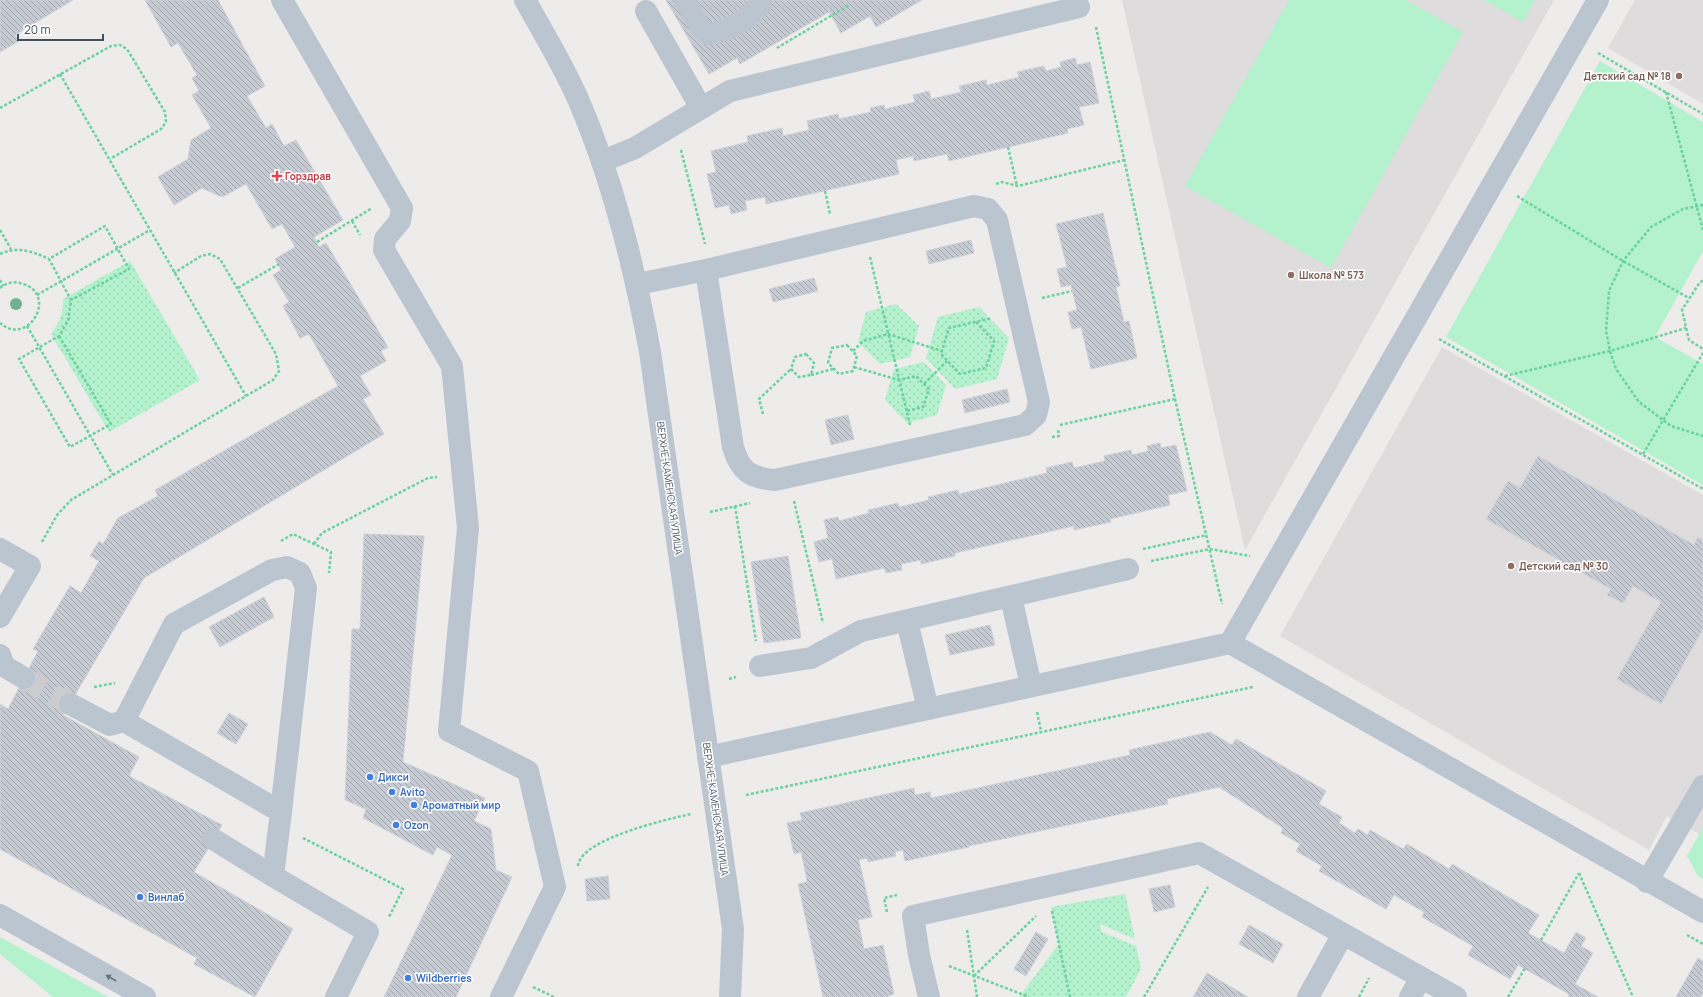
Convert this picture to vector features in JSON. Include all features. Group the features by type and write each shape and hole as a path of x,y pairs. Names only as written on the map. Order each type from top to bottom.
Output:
{"street":[{"path":"282,0 402,208 400,221 385,239 384,250 452,366 468,528 449,731 528,771 555,887 501,997"},
{"name":"ВЕРХНЕ-КАМЕНСКАЯ УЛИЦА","path":"525,0 577,98 603,161 621,219 638,284 650,352 732,930 730,997"},
{"path":"685,0 701,28 708,34 719,33 754,13 761,4 760,0"},
{"path":"1230,643 1598,0"},
{"path":"646,11 701,108"},
{"path":"603,161 635,148 730,91 1086,13"},
{"path":"638,284 708,270 974,206 988,209 997,220 1039,402 1036,416 1025,425 775,480 760,479 747,472 737,461 733,447 708,270"},
{"path":"0,549 30,566 0,617"},
{"path":"124,721 174,624 272,570 287,567 300,574 306,588 273,876"},
{"path":"760,666 811,658 861,631 1128,569"},
{"path":"1011,597 1032,686"},
{"path":"907,621 928,709"},
{"path":"708,757 1230,643 1647,882 1703,912"},
{"path":"0,655 4,666 24,678"},
{"path":"70,704 110,725 124,721 281,812"},
{"path":"1647,882 1703,786"},
{"path":"213,839 368,932 336,997"},
{"path":"929,997 919,955 913,916 964,904 1049,894 1199,853 1456,997"},
{"path":"0,915 145,997"},
{"path":"1308,997 1343,934"},
{"path":"1410,997 1421,978"}],"path":[{"path":"777,48 850,5"},
{"path":"1086,13 1124,160 1175,399 1223,607"},
{"path":"0,108 111,46 120,45 127,49 164,112 166,122 161,129 110,159"},
{"path":"1598,52 1703,114"},
{"path":"60,74 246,396"},
{"path":"1666,92 1703,230"},
{"path":"680,144 708,270"},
{"path":"1008,147 1018,186"},
{"path":"1092,168 1124,160"},
{"path":"1517,196 1623,261 1689,298"},
{"path":"1703,205 1683,209 1651,227 1623,261 1609,291 1606,331 1610,351 1616,369 1639,402 1671,426 1703,436"},
{"path":"316,242 374,207"},
{"path":"49,259 105,226 118,249 129,269 72,300"},
{"path":"0,230 11,249"},
{"path":"37,295 150,230"},
{"path":"864,232 909,422"},
{"path":"0,254 11,249 31,251 49,259 72,300 68,321 59,336 19,359 70,447 111,424 59,336"},
{"path":"38,549 57,515 71,500 273,380 279,371 276,354 220,259 210,254 201,256 174,273"},
{"path":"238,288 279,264"},
{"path":"0,280 3,286"},
{"path":"1703,281 1700,282 1682,310 1689,340 1703,349"},
{"path":"0,288 10,282 22,283 33,289 37,295 39,312 35,319 27,326 15,329 8,328 0,323"},
{"path":"1016,304 1072,290"},
{"path":"976,322 994,341 986,368 960,374 947,360 941,354 949,328 976,322"},
{"path":"27,326 113,475"},
{"path":"1505,376 1610,351 1686,328"},
{"path":"853,351 863,341 888,334 942,351"},
{"path":"1439,339 1703,489"},
{"path":"847,345 853,351 857,356 853,371 839,374 828,363 832,348 847,345"},
{"path":"1642,454 1703,353"},
{"path":"763,414 759,399 792,369 795,357 806,354 814,363 811,375"},
{"path":"924,384 947,360"},
{"path":"854,367 899,380 916,376 928,389 923,407 906,411"},
{"path":"792,369 799,377 834,369"},
{"path":"1138,408 1175,399"},
{"path":"314,544 322,533 428,478 440,477"},
{"path":"789,477 829,649"},
{"path":"735,506 760,666"},
{"path":"710,512 720,510"},
{"path":"280,541 293,534 331,552 329,576"},
{"path":"1128,569 1138,564 1210,548 1249,556 1256,555"},
{"path":"92,688 119,683"},
{"path":"746,795 1255,686"},
{"path":"1037,710 1041,731"},
{"path":"555,887 578,883 578,863 583,854 594,846 655,822 694,814"},
{"path":"1144,997 1220,865"},
{"path":"1541,940 1579,873 1633,997"},
{"path":"888,918 884,898 899,894"},
{"path":"974,976 1049,894"},
{"path":"1049,894 1070,997"},
{"path":"964,904 977,997"},
{"path":"919,955 1029,997"},
{"path":"1508,997 1525,968"}],"shaded area":[{"name":"Школа № 573","path":"1122,0 1554,0 1245,550"},
{"name":"Детский сад № 18","path":"1635,0 1703,0 1703,104 1608,48"},
{"name":"Детский сад № 30","path":"1442,347 1703,495 1703,827 1699,834 1667,816 1649,850 1280,636"}],"green space":[{"path":"1289,0 1406,0 1463,32 1331,268 1185,186"},
{"path":"1484,0 1535,0 1523,22"},
{"path":"1600,61 1703,122 1703,251 1655,337 1703,364 1703,485 1446,337"},
{"path":"130,261 200,380 109,432 51,334 57,326 60,318 63,299"},
{"path":"896,304 919,326 910,357 880,364 858,342 866,312"},
{"path":"979,307 1009,338 997,379 955,389 926,358 938,317"},
{"path":"924,362 946,385 937,415 907,423 885,400 894,369"},
{"path":"1703,827 1703,879 1698,876 1687,856"},
{"path":"1125,894 1135,939 1100,924 1102,932 1136,946 1141,969 1126,997 1019,997 1059,944 1051,907"},
{"path":"0,937 108,997 53,997 0,954"}],"building":[{"path":"0,0 73,0 15,35 19,41 0,52"},
{"path":"145,0 218,0 265,86 247,96 266,128 272,124 284,146 296,140 343,220 314,237 319,247 326,243 388,347 381,351 386,361 360,376 371,395 363,399 384,434 144,578 63,715 139,757 129,776 222,825 194,872 293,929 255,997 194,964 197,958 0,849 0,704 8,709 38,651 33,649 70,586 81,593 99,561 90,556 99,541 103,544 118,518 158,496 155,490 338,386 309,334 300,338 283,306 289,302 273,275 281,270 275,259 295,247 282,224 272,229 246,184 222,197 202,188 174,205 158,177 188,159 191,140 211,128 192,95 199,91 192,78 197,75 178,43 171,47"},
{"path":"666,0 922,0 876,27 870,16 841,33 829,12 740,64 737,58 709,74"},
{"path":"1075,58 1077,65 1090,62 1099,103 1079,107 1084,125 1067,129 1068,133 949,161 947,154 914,161 913,156 896,160 899,174 766,204 765,197 745,201 747,210 731,214 729,205 715,208 707,174 716,172 711,151 748,142 747,136 782,128 783,136 809,130 807,121 838,114 839,119 871,112 870,108 884,105 885,109 915,102 913,95 929,91 931,99 961,92 959,86 986,80 987,85 1019,77 1017,72 1044,66 1046,71 1061,67 1060,62"},
{"path":"1103,213 1120,286 1116,287 1124,322 1129,321 1137,358 1091,369 1081,327 1072,329 1068,312 1077,310 1071,285 1061,287 1057,269 1067,267 1056,224"},
{"path":"971,240 974,253 929,264 926,251"},
{"path":"814,278 818,291 773,302 769,289"},
{"path":"1007,389 1010,402 965,413 962,400"},
{"path":"848,415 854,439 831,445 825,420"},
{"path":"1160,443 1161,448 1176,445 1187,491 1168,495 1170,505 1110,519 1111,522 1074,530 1074,526 955,553 955,556 921,564 921,560 901,564 902,570 886,573 884,568 836,579 832,559 819,562 814,542 828,538 824,520 838,517 839,521 869,513 868,510 898,503 899,507 929,500 928,497 958,490 959,494 1047,473 1046,468 1072,462 1074,468 1105,461 1104,456 1131,450 1132,455 1148,451 1147,446"},
{"path":"1538,456 1694,545 1698,537 1703,540 1703,629 1661,704 1617,679 1661,602 1633,586 1623,603 1607,595 1611,589 1486,519 1508,481 1520,488"},
{"path":"364,534 424,536 403,762 485,798 474,821 491,829 496,870 512,877 456,997 384,997 452,855 437,847 433,855 363,818 366,809 345,800 352,629 360,629"},
{"path":"788,556 801,638 764,643 751,562"},
{"path":"264,597 274,617 220,647 209,627"},
{"path":"990,625 995,645 950,655 945,635"},
{"path":"229,713 248,724 236,744 217,733"},
{"path":"1210,732 1232,745 1236,739 1326,791 1319,804 1342,817 1339,823 1355,833 1358,829 1368,835 1370,830 1403,849 1407,844 1449,869 1452,864 1539,915 1528,933 1564,953 1576,932 1586,938 1581,946 1593,953 1575,984 1598,997 1568,997 1569,994 1518,965 1510,979 1468,955 1473,946 1422,917 1424,912 1394,895 1386,909 1319,871 1322,866 1296,851 1300,844 1281,833 1283,828 1219,787 1167,799 1168,804 905,861 903,850 895,852 896,856 868,862 867,858 859,860 872,917 858,920 864,949 883,945 894,994 886,997 823,997 798,884 807,882 806,875 801,852 794,854 787,823 802,820 800,813 914,788 915,795 930,792 931,798 1130,755 1129,750"},
{"path":"608,876 610,899 587,901 585,879"},
{"path":"1170,885 1175,907 1154,912 1149,889"},
{"path":"1249,925 1283,944 1273,963 1239,944"},
{"path":"1036,932 1048,939 1026,976 1014,969"},
{"path":"1698,958 1703,961 1703,993 1701,997 1676,997"},
{"path":"1207,973 1248,997 1193,997"}],"tunnel":[{"path":"24,678 70,704"}],"place":[{"name":"Детский сад № 18","path":"1679,76"},
{"name":"Горздрав","path":"277,176"},
{"name":"Школа № 573","path":"1291,275"},
{"name":"Детский сад № 30","path":"1511,566"},
{"name":"Дикси","path":"370,777"},
{"name":"Avito","path":"392,792"},
{"name":"Ароматный мир","path":"414,805"},
{"name":"Ozon","path":"396,825"},
{"name":"Винлаб","path":"140,897"},
{"name":"Wildberries","path":"408,978"}]}
